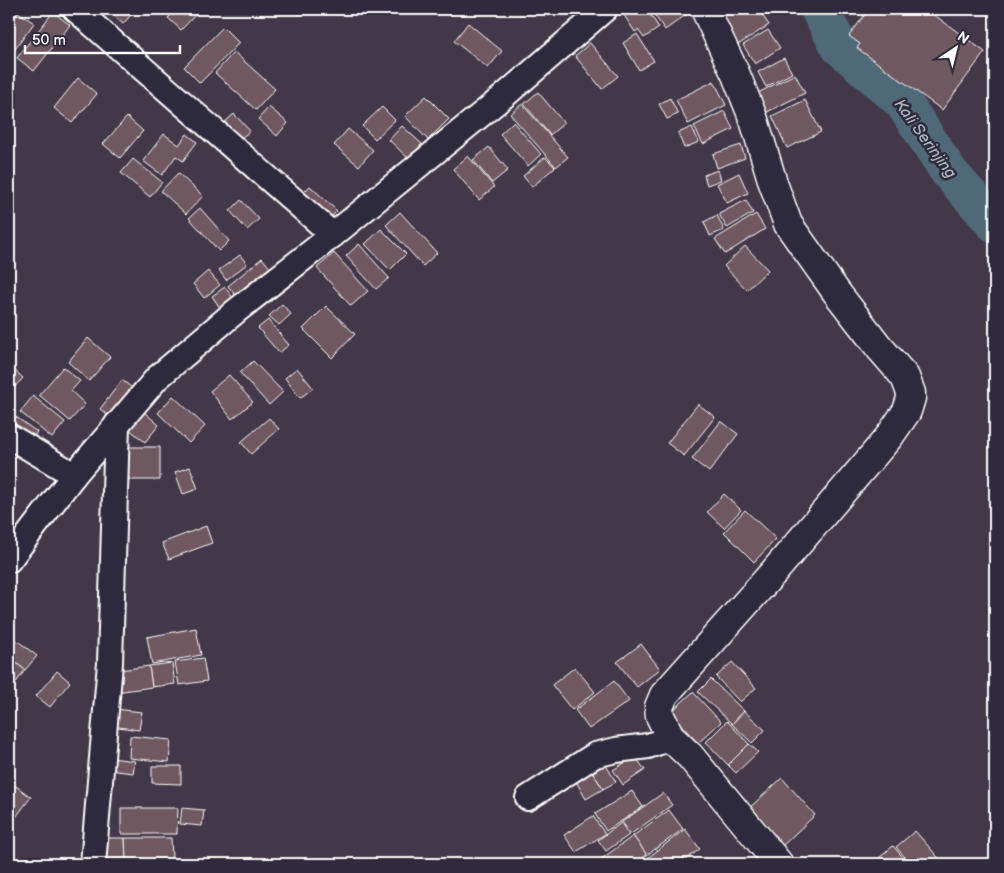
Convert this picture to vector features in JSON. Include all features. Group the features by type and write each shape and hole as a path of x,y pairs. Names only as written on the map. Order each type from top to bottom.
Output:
{"street":[{"path":"75,9 333,235"},
{"path":"705,9 736,75 754,120 773,183 788,224 837,293 879,347 906,377 911,393 907,411 889,437 773,573 664,695 659,707 660,716 671,738 690,756 779,864"},
{"path":"9,560 74,475 157,378 236,311 504,96 600,13"},
{"path":"93,864 110,663 116,424"},
{"path":"9,436 74,475"},
{"path":"528,798 595,755 648,746 671,738"}],"building":[{"path":"106,9 136,9 123,24"},
{"path":"177,9 201,9 181,30 168,18"},
{"path":"620,9 647,9 659,28 644,38 638,30 635,32"},
{"path":"652,9 683,9 687,14 665,30"},
{"path":"736,9 758,9 769,25 733,48 716,22"},
{"path":"869,9 926,9 985,52 942,110 857,48 860,44 849,36"},
{"path":"18,12 34,23 10,56 9,26"},
{"path":"53,12 70,25 34,71 17,58"},
{"path":"468,23 502,51 488,68 454,41"},
{"path":"223,27 239,43 200,83 184,67"},
{"path":"768,30 780,48 755,64 743,45"},
{"path":"637,34 654,61 639,70 623,43"},
{"path":"590,43 618,76 602,89 575,56"},
{"path":"234,52 275,89 256,110 215,73"},
{"path":"784,58 792,73 766,87 758,72"},
{"path":"795,74 805,93 763,114 754,95"},
{"path":"78,78 97,94 72,123 54,108"},
{"path":"714,81 726,105 688,124 676,100"},
{"path":"538,92 564,123 550,135 524,104"},
{"path":"426,96 449,119 428,140 405,116"},
{"path":"670,98 678,114 667,119 659,104"},
{"path":"805,100 821,132 787,148 772,116"},
{"path":"522,104 568,157 556,167 510,114"},
{"path":"269,107 288,123 277,136 258,119"},
{"path":"382,107 395,120 375,139 362,126"},
{"path":"724,111 733,129 703,144 694,126"},
{"path":"234,114 250,131 241,138 225,122"},
{"path":"127,117 143,131 120,158 103,144"},
{"path":"513,122 541,154 528,166 500,134"},
{"path":"402,126 422,144 409,159 389,140"},
{"path":"692,127 699,142 684,148 678,133"},
{"path":"348,129 373,150 359,166 334,145"},
{"path":"164,134 179,145 187,134 197,142 183,161 176,156 162,175 143,161"},
{"path":"741,145 745,158 717,168 713,154"},
{"path":"489,147 508,170 492,183 473,160"},
{"path":"468,156 494,187 479,200 453,169"},
{"path":"545,157 555,167 532,187 523,176"},
{"path":"133,159 162,182 150,197 121,173"},
{"path":"718,170 721,180 707,185 704,175"},
{"path":"178,173 203,196 186,214 161,191"},
{"path":"739,173 748,193 727,203 717,184"},
{"path":"310,186 337,211 324,224 297,199"},
{"path":"241,200 259,219 247,230 230,211"},
{"path":"746,200 753,213 727,228 719,214"},
{"path":"200,208 229,241 219,251 189,218"},
{"path":"400,212 437,253 423,266 386,225"},
{"path":"756,214 765,229 725,254 715,239"},
{"path":"717,215 724,230 710,236 704,222"},
{"path":"381,229 406,254 390,270 365,244"},
{"path":"359,244 389,278 376,289 346,256"},
{"path":"745,246 768,270 747,290 724,266"},
{"path":"334,253 368,291 351,306 317,268"},
{"path":"240,255 247,264 226,280 219,270"},
{"path":"262,258 275,274 241,302 228,286"},
{"path":"208,271 220,285 204,298 193,284"},
{"path":"225,287 238,305 224,314 212,296"},
{"path":"282,304 291,314 279,325 269,316"},
{"path":"326,306 355,334 332,358 303,329"},
{"path":"268,320 289,345 279,353 258,328"},
{"path":"88,338 110,357 89,381 68,362"},
{"path":"253,361 283,392 269,405 240,373"},
{"path":"9,365 23,378 9,393"},
{"path":"63,367 80,381 71,391 85,404 70,421 39,395"},
{"path":"297,368 313,388 300,398 285,378"},
{"path":"229,375 253,402 232,419 210,391"},
{"path":"122,380 136,391 113,420 100,409"},
{"path":"33,396 65,422 52,438 20,412"},
{"path":"173,396 205,426 189,443 158,413"},
{"path":"698,404 715,417 684,456 667,443"},
{"path":"9,412 37,432 30,443 9,428"},
{"path":"144,412 159,425 145,442 129,429"},
{"path":"269,418 279,429 251,454 241,442"},
{"path":"721,421 738,434 709,472 692,459"},
{"path":"128,447 160,447 160,480 129,480"},
{"path":"190,467 198,489 183,494 175,472"},
{"path":"724,494 741,510 724,528 707,512"},
{"path":"745,510 776,539 754,562 724,532"},
{"path":"206,526 212,543 169,559 162,543"},
{"path":"196,628 201,655 152,664 147,637"},
{"path":"9,634 37,656 25,670 9,657"},
{"path":"641,644 660,669 637,687 617,662"},
{"path":"9,657 25,670 15,684 9,679"},
{"path":"203,658 207,681 179,685 175,662"},
{"path":"732,662 756,688 740,702 716,677"},
{"path":"172,663 175,684 152,687 149,666"},
{"path":"149,666 152,687 116,692 113,671"},
{"path":"575,667 595,692 572,710 552,685"},
{"path":"57,671 70,682 50,707 36,696"},
{"path":"711,679 744,711 732,724 698,692"},
{"path":"614,681 629,701 589,729 575,710"},
{"path":"693,692 721,722 698,743 670,713"},
{"path":"115,709 142,712 139,730 112,726"},
{"path":"744,711 765,730 752,743 732,724"},
{"path":"727,721 749,744 728,765 706,742"},
{"path":"130,736 171,740 169,762 129,758"},
{"path":"749,744 758,752 736,773 728,765"},
{"path":"635,756 645,770 623,785 613,770"},
{"path":"111,758 135,761 133,773 109,770"},
{"path":"603,760 616,782 603,789 590,768"},
{"path":"152,766 181,766 181,784 152,783"},
{"path":"590,768 603,789 586,799 574,778"},
{"path":"782,778 815,815 780,848 746,811"},
{"path":"9,781 31,797 16,817 9,812"},
{"path":"632,791 643,807 606,831 595,814"},
{"path":"663,793 672,805 631,834 622,822"},
{"path":"121,808 178,808 177,834 121,834"},
{"path":"182,808 204,810 202,826 180,824"},
{"path":"669,810 683,829 647,855 633,836"},
{"path":"593,816 605,834 576,852 564,835"},
{"path":"621,823 629,835 606,851 598,840"},
{"path":"685,829 700,849 680,864 640,864"},
{"path":"915,831 943,863 911,864 896,847"},
{"path":"633,836 647,855 634,864 599,864 597,862"},
{"path":"98,838 125,838 126,860 98,860"},
{"path":"125,838 171,838 172,860 126,860"},
{"path":"893,846 909,864 872,864"}],"waterway":[{"name":"Kali Serinjing","path":"819,9 840,47 903,102 949,172 995,224"}]}
